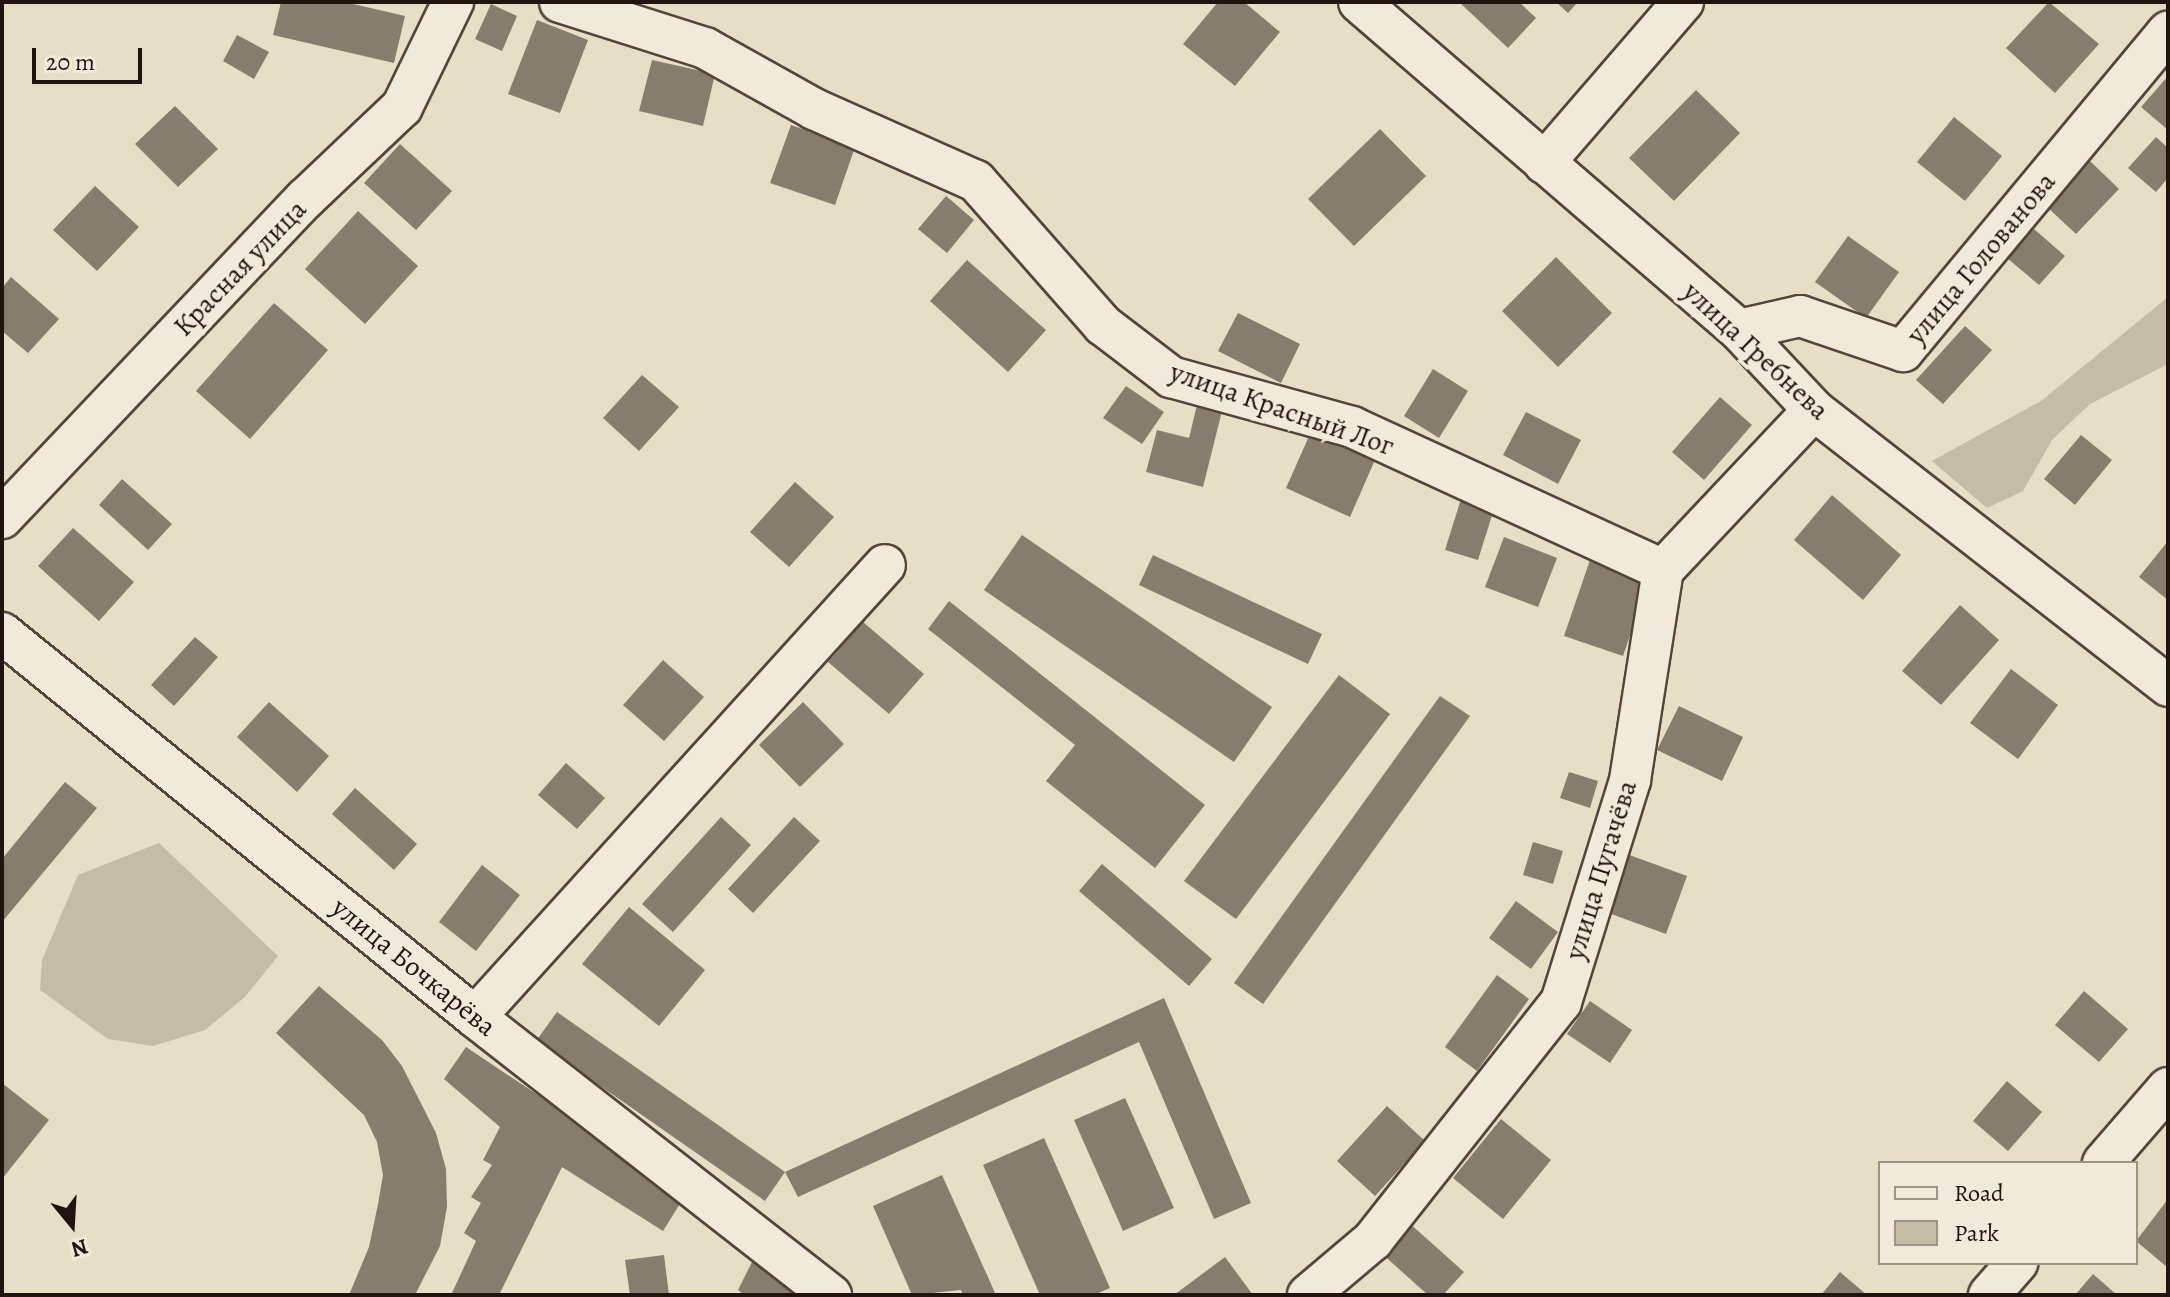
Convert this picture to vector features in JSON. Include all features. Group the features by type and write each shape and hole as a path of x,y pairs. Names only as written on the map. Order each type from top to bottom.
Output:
{"street":[{"name":"Красная улица","path":"2,518 306,198 402,107 453,2"},
{"name":"улица Красный Лог","path":"560,2 705,48 814,109 976,181 1103,325 1171,377 1352,427 1663,570"},
{"name":"улица Гребнева","path":"1359,2 1739,330 1814,410 2167,684"},
{"path":"1544,163 1683,2"},
{"name":"улица Голованова","path":"1739,330 1800,316 1903,351 2168,32"},
{"path":"1663,570 1814,410"},
{"path":"475,1017 885,565"},
{"name":"улица Пугачёва","path":"1308,1295 1373,1240 1561,1002 1630,780 1663,570"},
{"name":"улица Бочкарёва","path":"2,633 475,1017 831,1295"},
{"path":"2105,1161 2168,1088"},
{"path":"1989,1295 2015,1265"}],"green space":[{"path":"2168,297 2168,364 2090,404 2052,440 2023,491 1987,508 1932,461 2041,401"},
{"path":"159,843 278,956 245,997 205,1030 153,1046 108,1039 40,990 42,960 78,875"}],"building":[{"path":"281,2 345,2 405,16 394,63 273,35"},
{"path":"1218,2 1244,2 1280,32 1235,86 1183,44"},
{"path":"1459,2 1519,2 1536,18 1508,48"},
{"path":"1556,2 1578,2 1568,13"},
{"path":"2049,2 2099,44 2055,93 2006,48"},
{"path":"491,4 517,16 502,51 475,39"},
{"path":"537,20 588,40 560,113 508,94"},
{"path":"237,35 269,52 254,79 223,61"},
{"path":"652,60 715,74 703,126 639,111"},
{"path":"2168,76 2168,130 2141,107"},
{"path":"1696,90 1740,133 1674,201 1629,158"},
{"path":"175,106 218,149 178,187 135,144"},
{"path":"1954,117 2002,156 1965,201 1917,162"},
{"path":"791,125 855,147 835,205 770,183"},
{"path":"1380,129 1426,176 1354,246 1308,199"},
{"path":"2156,137 2168,148 2168,178 2156,192 2128,168"},
{"path":"400,144 452,191 416,230 364,183"},
{"path":"2090,161 2119,189 2076,234 2046,206"},
{"path":"95,186 139,227 97,271 53,230"},
{"path":"946,196 974,220 947,253 918,229"},
{"path":"358,211 418,266 365,324 305,269"},
{"path":"2034,229 2065,256 2039,285 2007,258"},
{"path":"1848,236 1899,272 1866,318 1815,282"},
{"path":"1556,257 1612,313 1558,367 1502,311"},
{"path":"967,260 1046,330 1008,372 930,301"},
{"path":"11,277 59,319 28,353 2,331 2,288"},
{"path":"274,303 328,350 250,439 196,391"},
{"path":"1238,313 1300,344 1281,383 1218,351"},
{"path":"1965,326 1992,350 1943,404 1916,380"},
{"path":"1433,369 1468,391 1439,438 1404,416"},
{"path":"642,375 679,407 639,451 603,418"},
{"path":"1126,386 1164,412 1142,444 1103,418"},
{"path":"1720,397 1752,425 1704,480 1672,452"},
{"path":"1197,405 1222,411 1203,487 1146,472 1157,430 1189,438"},
{"path":"1526,412 1581,440 1558,484 1503,455"},
{"path":"1314,425 1378,453 1350,517 1286,488"},
{"path":"2081,435 2112,460 2075,505 2044,479"},
{"path":"122,479 172,524 148,550 99,505"},
{"path":"795,482 834,517 789,567 750,532"},
{"path":"1832,495 1901,555 1863,600 1794,540"},
{"path":"1461,499 1494,509 1478,560 1445,550"},
{"path":"73,528 134,582 99,621 38,566"},
{"path":"1022,535 1272,707 1234,762 984,590"},
{"path":"1504,537 1557,558 1538,607 1485,587"},
{"path":"2168,541 2168,600 2139,577"},
{"path":"1153,555 1322,634 1308,664 1139,585"},
{"path":"1591,557 1650,577 1623,656 1564,636"},
{"path":"949,601 1205,805 1155,868 1046,781 1075,745 928,629"},
{"path":"1960,605 1999,640 1941,705 1902,671"},
{"path":"863,622 924,674 889,714 828,662"},
{"path":"195,637 218,657 174,706 151,685"},
{"path":"663,660 704,697 664,741 623,705"},
{"path":"2011,669 2058,705 2018,759 1970,723"},
{"path":"1339,675 1390,714 1236,919 1184,881"},
{"path":"1440,696 1470,716 1263,1004 1234,983"},
{"path":"269,702 329,756 297,792 237,737"},
{"path":"803,702 844,744 800,787 759,745"},
{"path":"1679,706 1743,737 1722,781 1657,750"},
{"path":"566,763 605,798 577,829 538,795"},
{"path":"1569,772 1598,781 1590,808 1560,798"},
{"path":"65,782 97,808 2,922 2,859"},
{"path":"355,788 417,844 394,870 332,814"},
{"path":"721,817 751,845 673,932 642,904"},
{"path":"794,817 820,841 753,913 728,889"},
{"path":"1533,842 1563,851 1553,884 1523,875"},
{"path":"1624,853 1687,876 1666,934 1603,911"},
{"path":"1102,864 1212,959 1189,986 1079,891"},
{"path":"482,865 520,895 476,951 439,922"},
{"path":"1516,901 1558,932 1531,969 1489,938"},
{"path":"629,907 705,970 659,1026 582,964"},
{"path":"1497,975 1529,999 1477,1071 1445,1047"},
{"path":"319,986 382,1040 402,1066 436,1133 446,1169 447,1207 440,1246 415,1295 349,1295 369,1247 378,1204 383,1175 377,1142 364,1115 276,1033"},
{"path":"2084,991 2128,1029 2099,1062 2055,1025"},
{"path":"1164,998 1251,1203 1214,1219 1139,1042 798,1197 785,1172"},
{"path":"1590,1001 1632,1030 1610,1063 1567,1034"},
{"path":"557,1012 785,1172 765,1201 536,1041"},
{"path":"466,1047 686,1194 663,1231 562,1167 499,1295 451,1295 476,1241 464,1233 481,1203 471,1197 492,1165 483,1160 500,1127 444,1079"},
{"path":"2007,1081 2042,1112 2008,1151 1973,1121"},
{"path":"2,1083 49,1120 2,1179"},
{"path":"1125,1098 1174,1208 1123,1231 1074,1120"},
{"path":"1387,1106 1425,1141 1375,1196 1337,1161"},
{"path":"1501,1119 1551,1160 1503,1219 1453,1178"},
{"path":"1044,1138 1110,1288 1094,1295 1040,1295 983,1165"},
{"path":"942,1175 996,1295 963,1295 961,1290 912,1295 873,1206"},
{"path":"2168,1199 2168,1268 2138,1243 2138,1238"},
{"path":"1407,1221 1464,1272 1443,1295 1428,1295 1380,1252"},
{"path":"664,1255 669,1295 630,1295 625,1260"},
{"path":"1225,1257 1253,1295 1174,1295"},
{"path":"754,1258 804,1295 744,1295 738,1290"},
{"path":"1840,1272 1867,1295 1821,1295"},
{"path":"2093,1274 2117,1295 2075,1295"}]}
